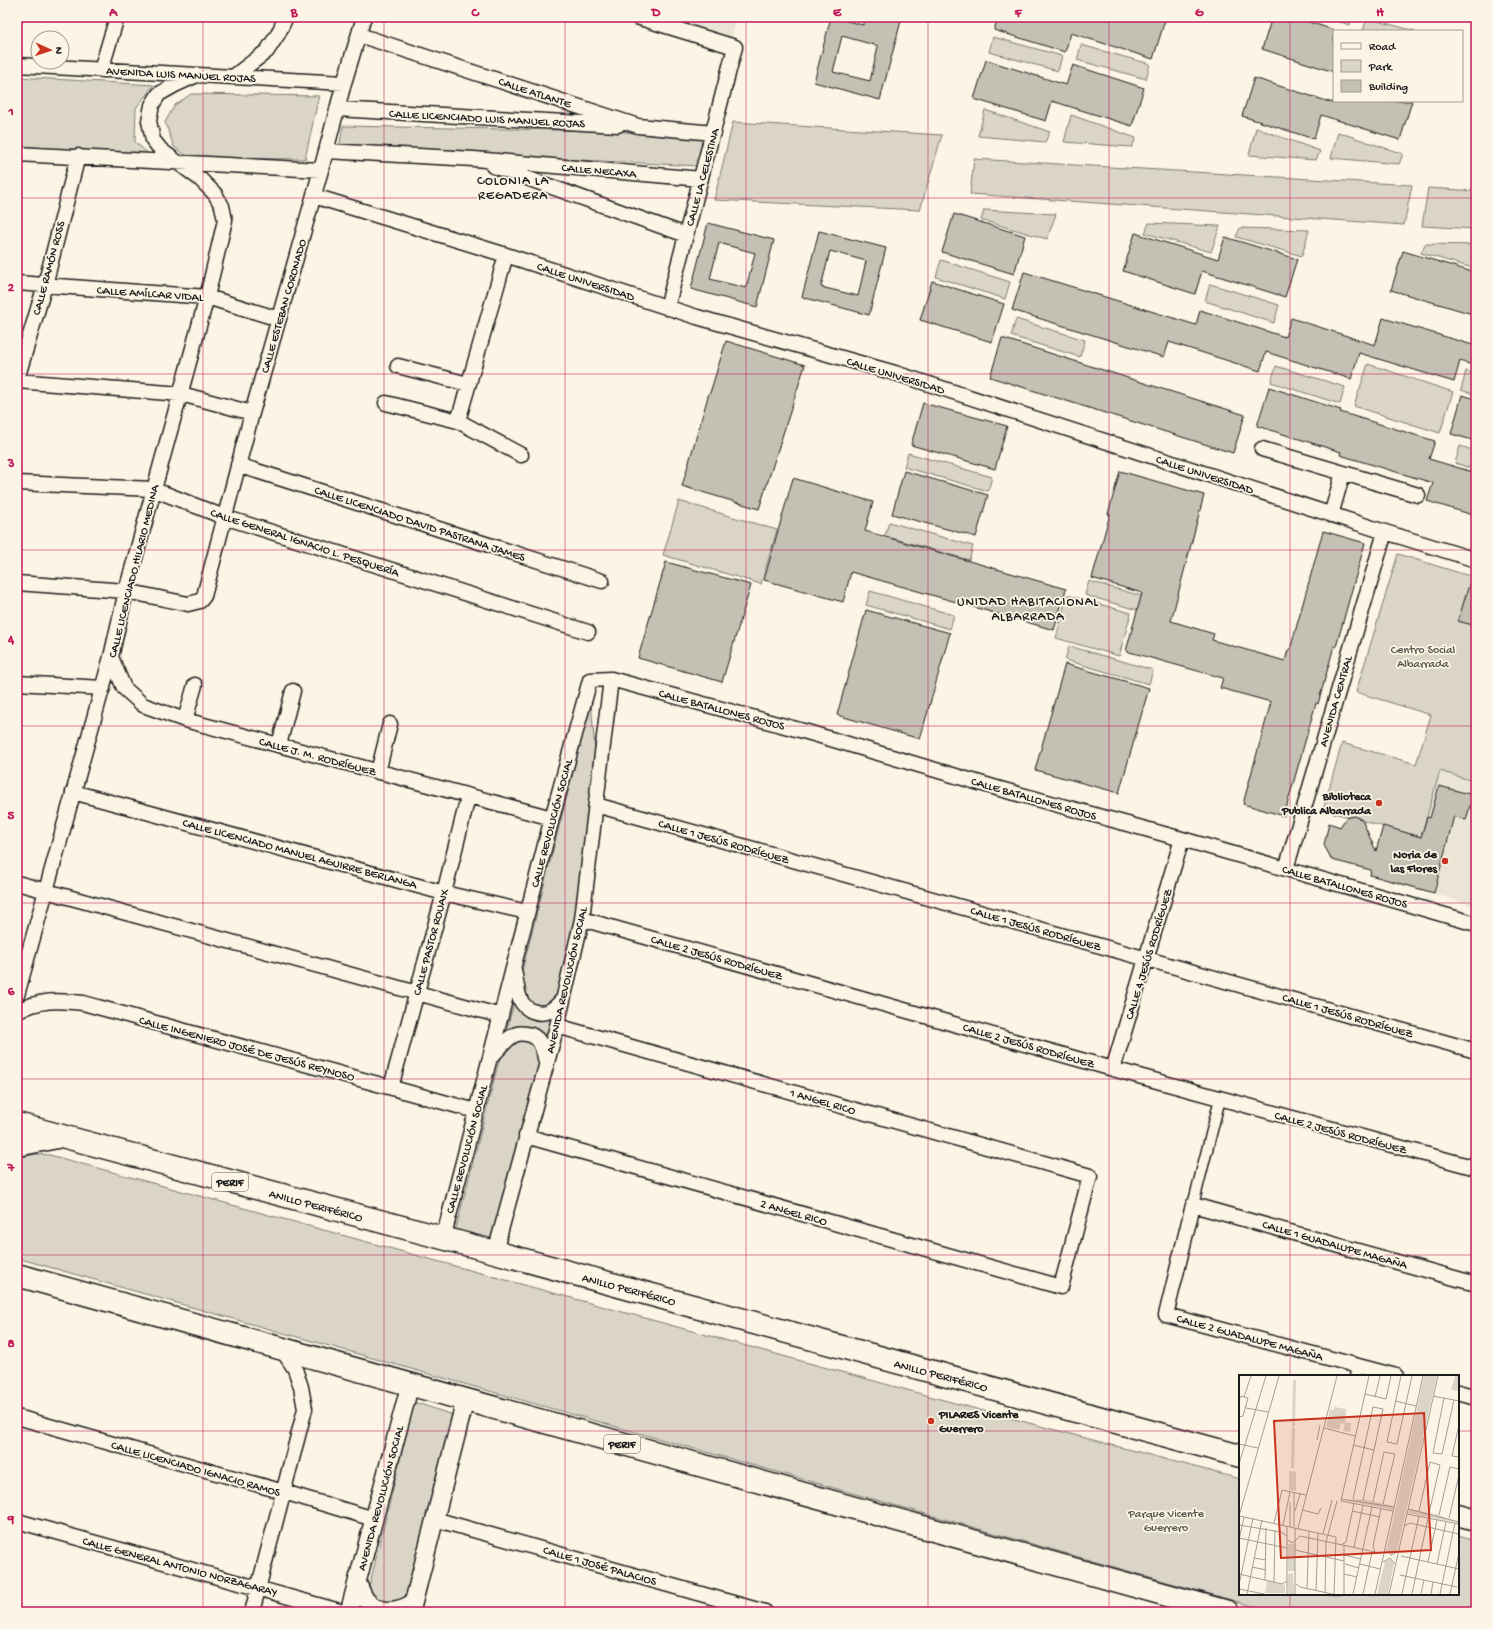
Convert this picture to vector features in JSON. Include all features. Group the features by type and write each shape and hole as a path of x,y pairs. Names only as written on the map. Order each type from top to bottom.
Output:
{"main road":[{"name":"ANILLO PERIFÉRICO","path":"17,1124 495,1252 1239,1456"},
{"path":"17,1145 60,1136"},
{"name":"PERIF","path":"20,1275 410,1384 465,1401 1228,1612"},
{"path":"1459,1515 1476,1520"}],"street":[{"path":"101,70 117,17"},
{"path":"233,77 267,51 278,34 286,17"},
{"name":"CALLE ESTEBAN CORONADO","path":"126,591 188,604 200,601 204,596 252,413 314,196 344,83 364,17"},
{"name":"CALLE LA CELESTINA","path":"637,17 736,47 667,308"},
{"name":"CALLE ATLANTE","path":"359,35 638,126 714,133"},
{"name":"AVENIDA LUIS MANUEL ROJAS","path":"17,65 344,83"},
{"name":"CALLE LICENCIADO HILARIO MEDINA","path":"18,989 103,688 126,591 181,394 226,220 222,206 215,194 200,179 161,150 153,140 150,121 152,105 159,94 175,84 197,75"},
{"name":"CALLE LICENCIADO LUIS MANUEL ROJAS","path":"337,109 638,126"},
{"name":"CALLE NECAXA","path":"326,151 474,159 701,179"},
{"path":"17,154 78,156 321,170"},
{"name":"CALLE RAMÓN ROSS","path":"17,380 45,285 78,156"},
{"name":"CALLE NECAXA","path":"474,159 686,235"},
{"name":"CALLE UNIVERSIDAD","path":"314,196 506,255 667,308 895,373 1331,515 1476,560"},
{"path":"458,421 506,255"},
{"name":"CALLE AMÍLCAR VIDAL","path":"17,283 207,297 279,319"},
{"path":"398,366 468,384"},
{"path":"17,380 181,394 252,413"},
{"path":"386,403 458,421 521,455"},
{"path":"1262,449 1418,495"},
{"name":"CALLE LICENCIADO DAVID PASTRANA JAMES","path":"238,465 602,581"},
{"path":"1331,515 1343,473"},
{"name":"CALLE GENERAL IGNACIO L. PESQUERÍA","path":"17,483 154,489 224,517 588,632"},
{"name":"AVENIDA CENTRAL","path":"1286,869 1385,532"},
{"path":"17,583 126,591"},
{"name":"CALLE J. M. RODRÍGUEZ","path":"111,657 124,688 143,705 185,720 468,797 552,818"},
{"name":"CALLE BATALLONES ROJOS","path":"590,680 611,679 1182,839 1476,924"},
{"name":"AVENIDA REVOLUCIÓN SOCIAL","path":"495,1252 557,1026 582,919 611,679"},
{"name":"CALLE REVOLUCIÓN SOCIAL","path":"443,1239 527,912 590,680"},
{"path":"17,683 103,688"},
{"path":"185,720 195,685"},
{"path":"279,745 292,691"},
{"path":"378,772 390,724"},
{"name":"CALLE LICENCIADO MANUEL AGUIRRE BERLANGA","path":"73,792 444,893 527,912"},
{"name":"CALLE PASTOR ROUAIX","path":"391,1087 444,893 468,797"},
{"name":"CALLE 1 JESÚS RODRÍGUEZ","path":"596,805 1476,1051"},
{"name":"CALLE 4 JESÚS RODRÍGUEZ","path":"1113,1069 1147,960 1182,839"},
{"path":"17,883 416,994 501,1016"},
{"name":"CALLE 2 JESÚS RODRÍGUEZ","path":"582,919 1220,1099 1476,1168"},
{"name":"CALLE REVOLUCIÓN SOCIAL","path":"513,966 521,1001 526,1008 536,1013 546,1013 555,1008 563,999"},
{"name":"CALLE INGENIERO JOSÉ DE JESÚS REYNOSO","path":"17,1012 27,1006 55,1000 83,1003 476,1111"},
{"name":"1 ANGEL RICO","path":"557,1026 1090,1176 1061,1287"},
{"name":"CALLE REVOLUCIÓN SOCIAL","path":"490,1058 511,1036 519,1033 531,1034 538,1038 543,1047 546,1062"},
{"path":"1193,1205 1220,1099"},
{"name":"2 ANGEL RICO","path":"526,1136 1061,1287"},
{"name":"CALLE 1 GUADALUPE MAGAÑA","path":"1193,1205 1476,1284"},
{"name":"CALLE 2 GUADALUPE MAGAÑA","path":"1193,1205 1166,1315 1356,1371 1388,1375"},
{"path":"252,1612 305,1409 301,1387 295,1369 281,1348"},
{"name":"AVENIDA REVOLUCIÓN SOCIAL","path":"349,1612 410,1384"},
{"path":"1459,1392 1476,1397"},
{"path":"357,1582 365,1599 371,1606 380,1610 392,1611 412,1607 465,1401"},
{"name":"CALLE LICENCIADO IGNACIO RAMOS","path":"17,1418 284,1492 374,1519"},
{"name":"CALLE 1 JOSÉ PALACIOS","path":"434,1519 765,1612"},
{"name":"CALLE GENERAL ANTONIO NORZAGARAY","path":"17,1521 343,1612"}],"shaded area":[{"path":"650,17 737,17 731,41"},
{"name":"Noria de las Flores","path":"1440,771 1476,782 1476,907 1408,885"}],"green space":[{"path":"1323,17 1352,17 1350,25"},
{"path":"1367,18 1411,30 1363,30"},
{"path":"993,37 1062,56 1058,71 989,52"},
{"path":"1081,45 1150,64 1146,79 1077,60"},
{"path":"17,77 154,85 136,108 135,142 150,155 17,148"},
{"path":"191,94 319,96 305,159 190,158 174,147 165,122 175,105"},
{"path":"985,110 1050,132 1045,142 978,136"},
{"path":"1071,115 1136,138 1132,147 1064,142"},
{"path":"733,122 942,135 920,210 714,200"},
{"path":"343,126 615,131 706,140 700,166 339,148"},
{"path":"1256,128 1320,151 1316,160 1249,155"},
{"path":"1338,132 1403,154 1399,164 1331,158"},
{"path":"974,159 1412,185 1404,225 970,194"},
{"path":"1428,188 1476,191 1476,229 1422,226"},
{"path":"984,210 1056,214 1047,239 981,220"},
{"path":"1149,223 1220,226 1211,252 1145,233"},
{"path":"1240,228 1309,230 1302,256 1236,237"},
{"path":"1425,244 1476,245 1476,269 1421,253"},
{"path":"941,260 1010,282 1005,299 936,277"},
{"path":"1210,284 1279,305 1274,323 1205,301"},
{"path":"1016,319 1085,340 1080,357 1011,336"},
{"path":"1368,364 1453,392 1440,433 1354,406"},
{"path":"1276,366 1345,387 1340,404 1271,382"},
{"path":"1466,371 1476,374 1476,395 1461,390"},
{"path":"1460,446 1476,451 1476,470 1455,463"},
{"path":"908,453 992,477 988,491 904,467"},
{"path":"679,501 777,530 761,584 663,555"},
{"path":"889,522 973,546 969,560 885,536"},
{"name":"Centro Social Albarrada","path":"1398,554 1476,578 1476,782 1440,771 1421,837 1323,810 1342,743 1416,764 1431,715 1356,692"},
{"path":"1089,581 1173,605 1169,619 1085,595"},
{"path":"870,591 954,615 950,629 866,605"},
{"path":"1067,595 1131,613 1119,656 1056,638"},
{"path":"1069,646 1153,670 1149,684 1065,660"},
{"path":"591,702 600,808 590,922 504,1243 455,1232"},
{"name":"Parque Vicente Guerrero","path":"36,1154 50,1155 980,1410 1239,1479 1239,1595 1459,1595 1459,1536 1476,1541 1476,1612 1274,1612 17,1258 17,1158"},
{"path":"414,1402 459,1417 409,1612 363,1612"}],"building":[{"path":"831,17 863,25 864,17 902,17 880,100 814,82","holes":["842,36 878,46 870,81 833,72"]},
{"path":"998,17 1154,17 1165,20 1153,59 1071,33 1065,52 994,30"},
{"path":"1272,17 1294,17 1334,30 1333,72 1262,49"},
{"path":"986,60 1066,85 1073,65 1144,88 1132,126 1052,101 1046,121 974,99"},
{"path":"1254,78 1333,103 1412,102 1400,140 1321,115 1314,139 1242,116"},
{"path":"954,214 1025,236 1014,274 942,252"},
{"path":"708,223 774,240 757,307 691,289","holes":["719,243 755,253 746,288 710,279"]},
{"path":"819,231 886,248 869,315 802,297","holes":["830,251 866,261 858,296 821,287"]},
{"path":"1135,233 1218,259 1225,237 1297,259 1285,297 1202,271 1195,294 1123,271"},
{"path":"1403,251 1476,273 1476,315 1391,290"},
{"path":"1024,272 1196,325 1200,310 1285,337 1291,318 1375,345 1383,318 1476,346 1476,366 1460,361 1454,382 1359,353 1351,379 1266,352 1260,371 1169,342 1164,357 1012,310"},
{"path":"932,281 1004,304 992,342 920,320"},
{"path":"1002,338 1245,415 1233,453 990,377"},
{"path":"726,341 805,365 759,509 682,486"},
{"path":"1269,387 1341,410 1340,412 1435,441 1429,459 1476,473 1476,516 1427,501 1433,483 1340,455 1341,452 1257,426"},
{"path":"1462,395 1476,399 1476,441 1451,434"},
{"path":"923,403 1007,426 995,469 911,445"},
{"path":"904,471 988,495 976,537 892,514"},
{"path":"1120,471 1204,495 1171,621 1214,634 1212,640 1285,661 1288,650 1290,650 1323,531 1365,543 1336,647 1334,646 1318,704 1316,703 1284,816 1243,804 1271,702 1220,688 1223,678 1126,651 1142,593 1092,578 1110,514 1108,514"},
{"path":"793,478 873,502 865,531 1066,589 1054,630 851,572 843,602 764,580"},
{"path":"666,562 751,585 722,682 638,658"},
{"path":"1473,572 1476,573 1476,626 1458,621"},
{"path":"866,610 950,633 920,739 837,715"},
{"path":"1065,664 1149,688 1119,793 1035,770"},
{"path":"1439,786 1473,795 1466,820 1454,816 1434,893 1370,875 1371,870 1332,860 1324,845 1329,823 1340,827 1346,818 1355,816 1362,820 1376,851 1383,826 1421,837 1427,817 1430,818"}],"place":[{"name":"Biblioteca Publica Albarrada","path":"1379,803"},
{"name":"Noria de las Flores","path":"1445,861"},
{"name":"PILARES Vicente Guerrero","path":"931,1421"}],"district":[{"name":"COLONIA LA REGADERA","path":"513,186"},
{"name":"UNIDAD HABITACIONAL ALBARRADA","path":"1028,608"}]}
